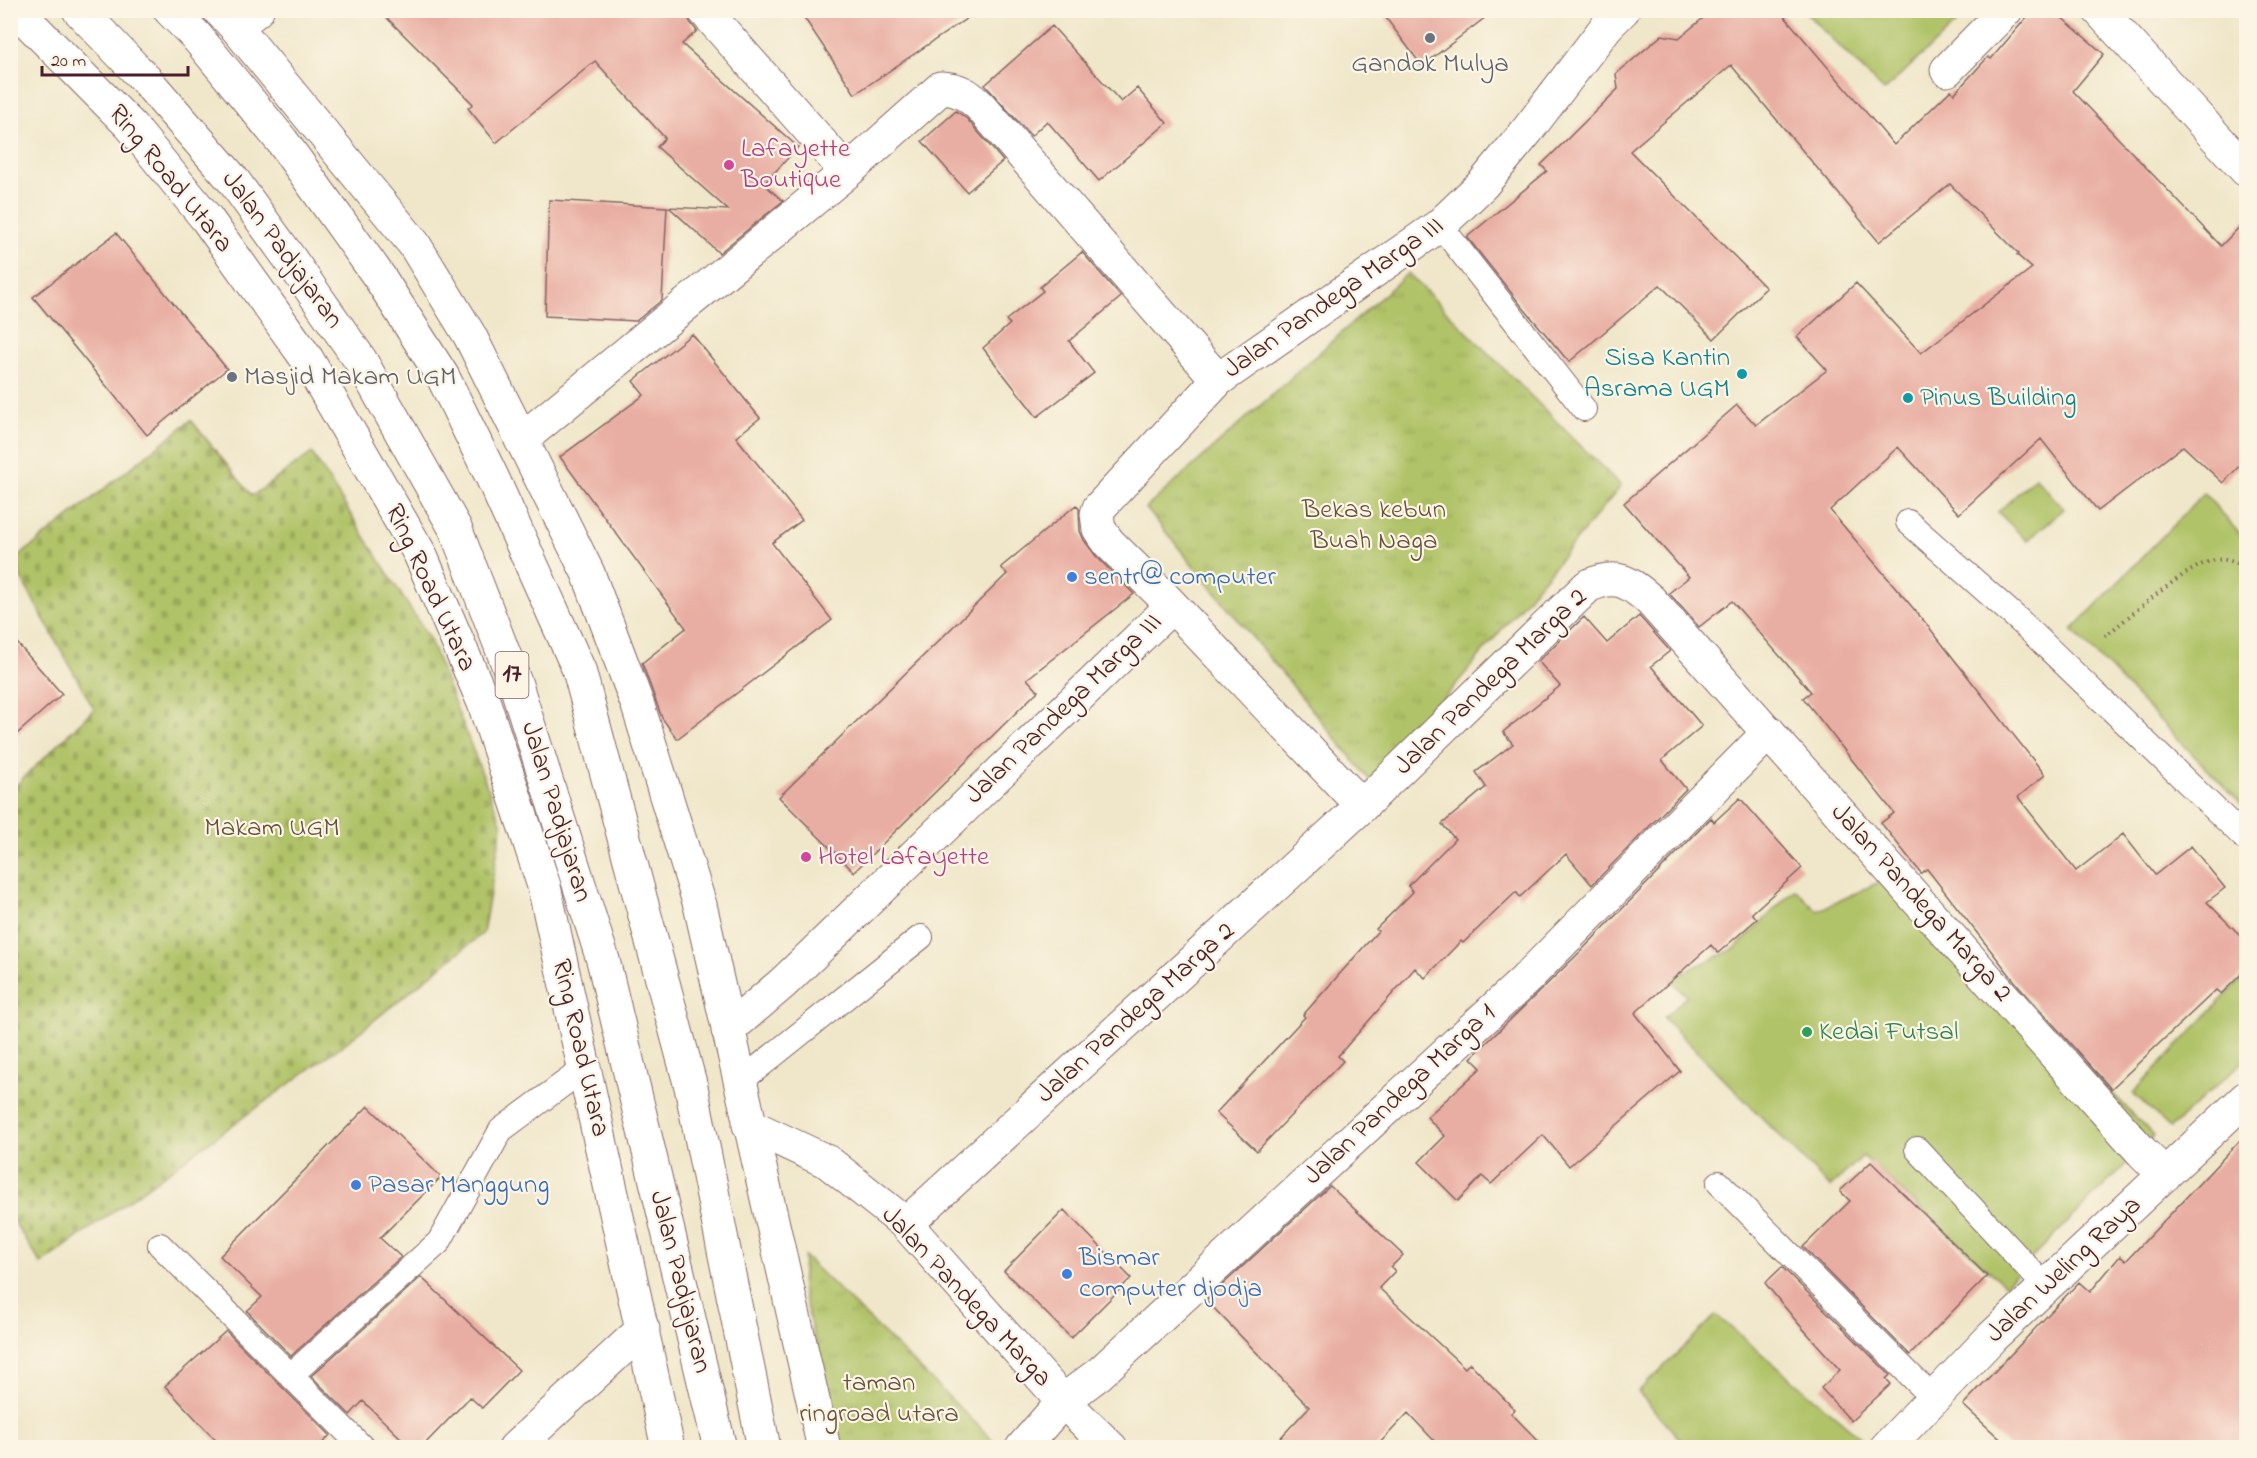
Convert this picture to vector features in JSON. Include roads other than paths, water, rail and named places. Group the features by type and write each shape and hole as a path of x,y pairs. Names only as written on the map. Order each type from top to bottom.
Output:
{"main road":[{"name":"Ring Road Utara","path":"16,10 131,126 207,219 307,359 420,554 484,703 544,886 668,1448"},
{"name":"Jalan Padjajaran","path":"79,10 146,80 233,180 291,259 361,361 455,528 516,685 603,960 720,1448"},
{"name":"Jalan Padjajaran","path":"170,10 196,36 282,141 380,278 443,377 492,477 579,670 691,1088 764,1448"},
{"path":"704,10 847,172"},
{"path":"1947,70 2006,10"},
{"path":"2099,10 2247,170"},
{"path":"237,16 414,244 470,336 588,573 638,706 700,905 824,1448"},
{"name":"Jalan Pandega Marga III","path":"728,1030 784,982 1172,606 1109,543 1099,529 1097,514 1099,508 1218,380 1440,225 1483,184 1527,131 1609,16"},
{"path":"521,440 847,172 941,88 955,88 967,94 980,106 1218,380"},
{"name":"Jalan Pandega Marga 2","path":"906,1224 1362,806 1588,586 1601,580 1617,579 1634,586 1650,600 2165,1175"},
{"path":"1172,606 1362,806"},
{"name":"Jalan Pandega Marga 1","path":"1022,1448 1063,1401 1100,1373 1524,981 1769,732"},
{"name":"Jalan Weling Raya","path":"1902,1442 1933,1398 2045,1286 2247,1098"},
{"name":"Jalan Pandega Marga","path":"749,1125 828,1162 906,1224 1063,1401 1111,1448"},
{"path":"515,1448 643,1329"}],"lane":[{"path":"1440,225 1584,409"},
{"path":"1908,522 2021,622 2247,838"},
{"path":"741,1081 921,936"},
{"path":"291,1375 439,1242 501,1130 585,1068"},
{"path":"1917,1149 2045,1286"},
{"path":"1719,1183 1933,1398"},
{"path":"160,1245 363,1448"}],"place":[{"name":"Gandok Mulya","path":"1430,38"},
{"name":"Lafayette Boutique","path":"729,165"},
{"name":"Sisa Kantin Asrama UGM","path":"1742,374"},
{"name":"Masjid Makam UGM","path":"232,377"},
{"name":"Pinus Building","path":"1908,398"},
{"name":"sentr@ computer","path":"1072,577"},
{"name":"Hotel Lafayette","path":"806,857"},
{"name":"Kedai Futsal","path":"1807,1032"},
{"name":"Pasar Manggung","path":"356,1185"},
{"name":"Bismar computer djodja","path":"1067,1274"}],"park label":[{"name":"Bekas kebun Buah Naga","path":"1374,526"},
{"name":"Makam UGM","path":"272,828"},
{"name":"taman ringroad utara","path":"879,1398"}]}
